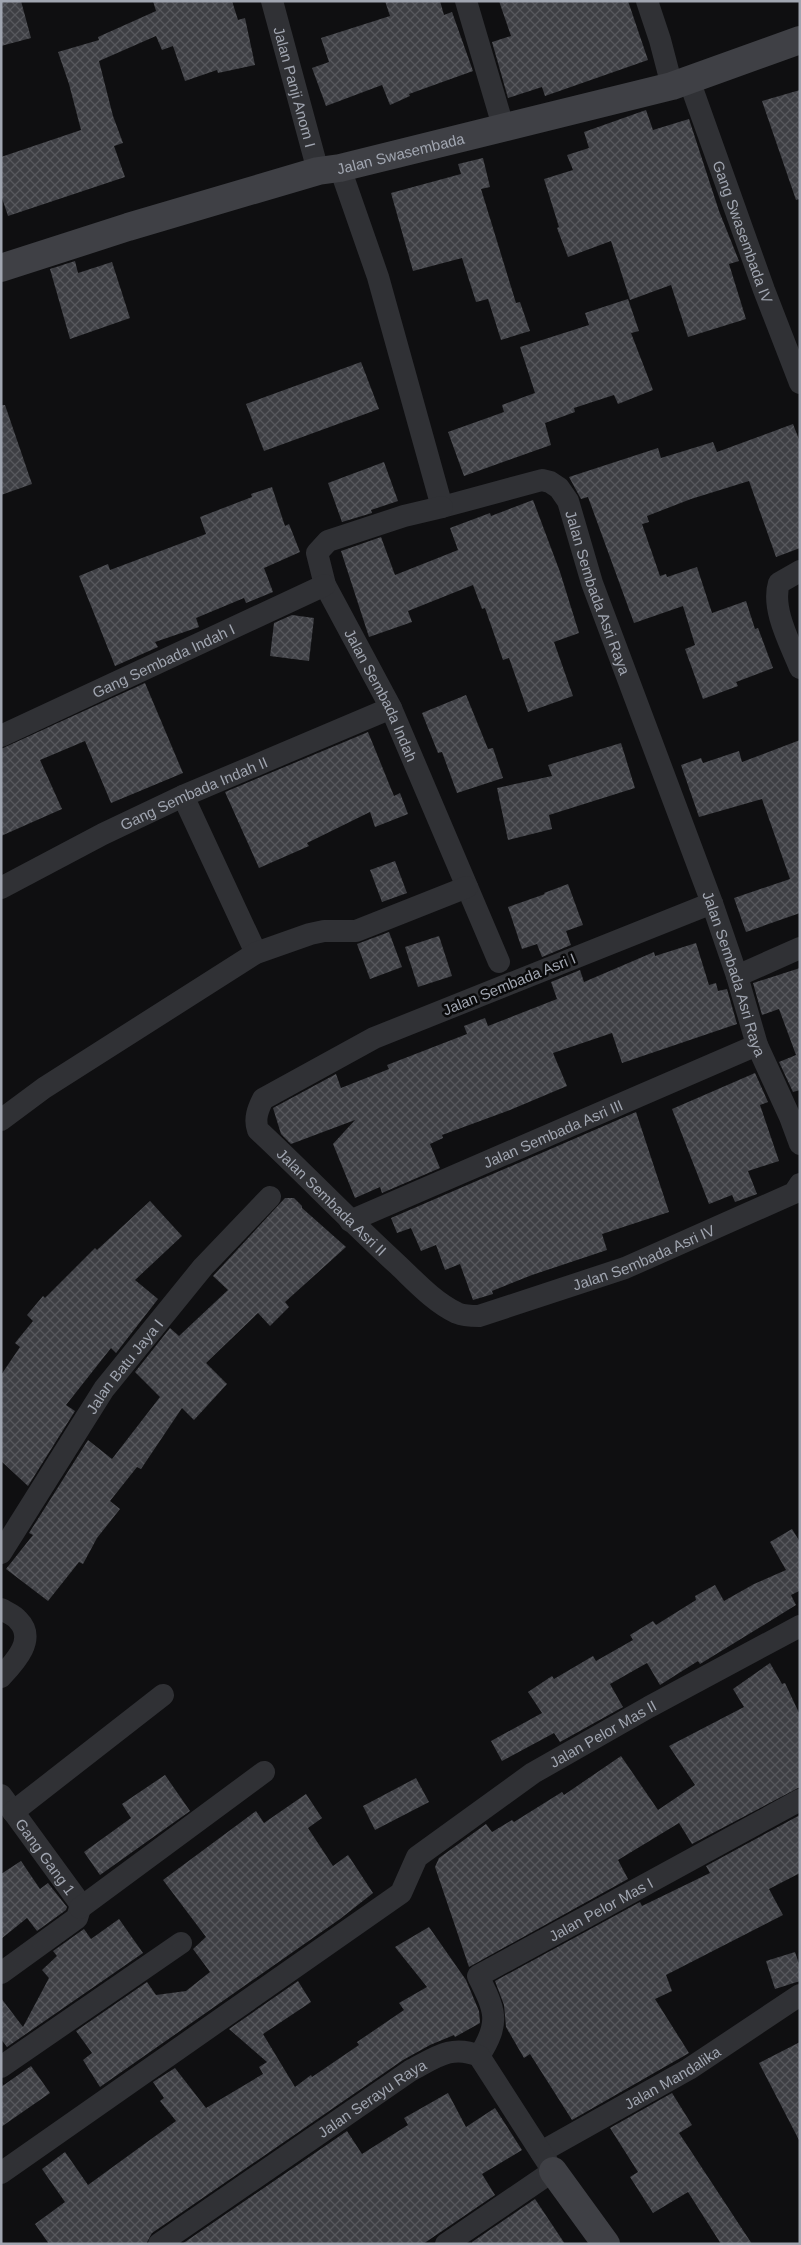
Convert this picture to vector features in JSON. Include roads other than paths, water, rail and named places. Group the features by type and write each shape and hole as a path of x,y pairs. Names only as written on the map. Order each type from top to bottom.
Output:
{"street":[{"name":"Jalan Panji Anom I","path":"272,1 329,170"},
{"path":"466,1 503,126"},
{"name":"Gang Swasembada IV","path":"647,1 660,40 681,83 800,383"},
{"name":"Jalan Swasembada","path":"1,268 128,227 329,170 681,83 800,40"},
{"path":"329,170 378,277 442,507"},
{"name":"Jalan Sembada Asri Raya","path":"442,507 542,480 560,488 568,501 592,583 712,903 737,976 757,1045 795,1115 800,1144"},
{"name":"Jalan Sembada Indah","path":"442,507 404,516 328,541 317,553 325,585 390,708 499,962"},
{"path":"800,571 779,583 776,592 779,610 800,668"},
{"name":"Gang Sembada Indah I","path":"1,736 325,585"},
{"name":"Gang Sembada Indah II","path":"1,888 102,834 183,796 390,708"},
{"path":"183,796 256,953"},
{"path":"1,1120 44,1088 256,953 310,934 324,931 356,930 467,887"},
{"name":"Jalan Sembada Asri I","path":"310,1072 374,1038 712,903"},
{"path":"737,976 800,948"},
{"name":"Jalan Sembada Asri III","path":"350,1221 757,1045"},
{"name":"Jalan Sembada Asri II","path":"310,1072 263,1099 257,1110 256,1125 258,1130 301,1170 350,1221 438,1302 458,1314 479,1316"},
{"name":"Jalan Sembada Asri IV","path":"479,1316 625,1268 794,1193 800,1184"},
{"name":"Jalan Batu Jaya I","path":"1,1553 104,1389 203,1267 270,1197"},
{"path":"1,1609 18,1620 27,1638 25,1645 2,1676"},
{"name":"Jalan Pelor Mas II","path":"1,2173 401,1892 417,1857 533,1773 649,1707 800,1626"},
{"path":"7,1803 163,1695"},
{"path":"80,1908 264,1772"},
{"name":"Jalan Pelor Mas I","path":"479,2056 489,2040 494,2011 478,1976 800,1800"},
{"name":"Gang Gang 1","path":"1,1973 78,1918 80,1908 79,1902 7,1803"},
{"path":"1,2067 181,1943"},
{"name":"Jalan Mandalika","path":"446,2244 547,2162 800,1995"},
{"name":"Jalan Serayu Raya","path":"159,2244 410,2071 454,2051 466,2051 479,2056"},
{"path":"479,2056 547,2162 606,2244"}]}
